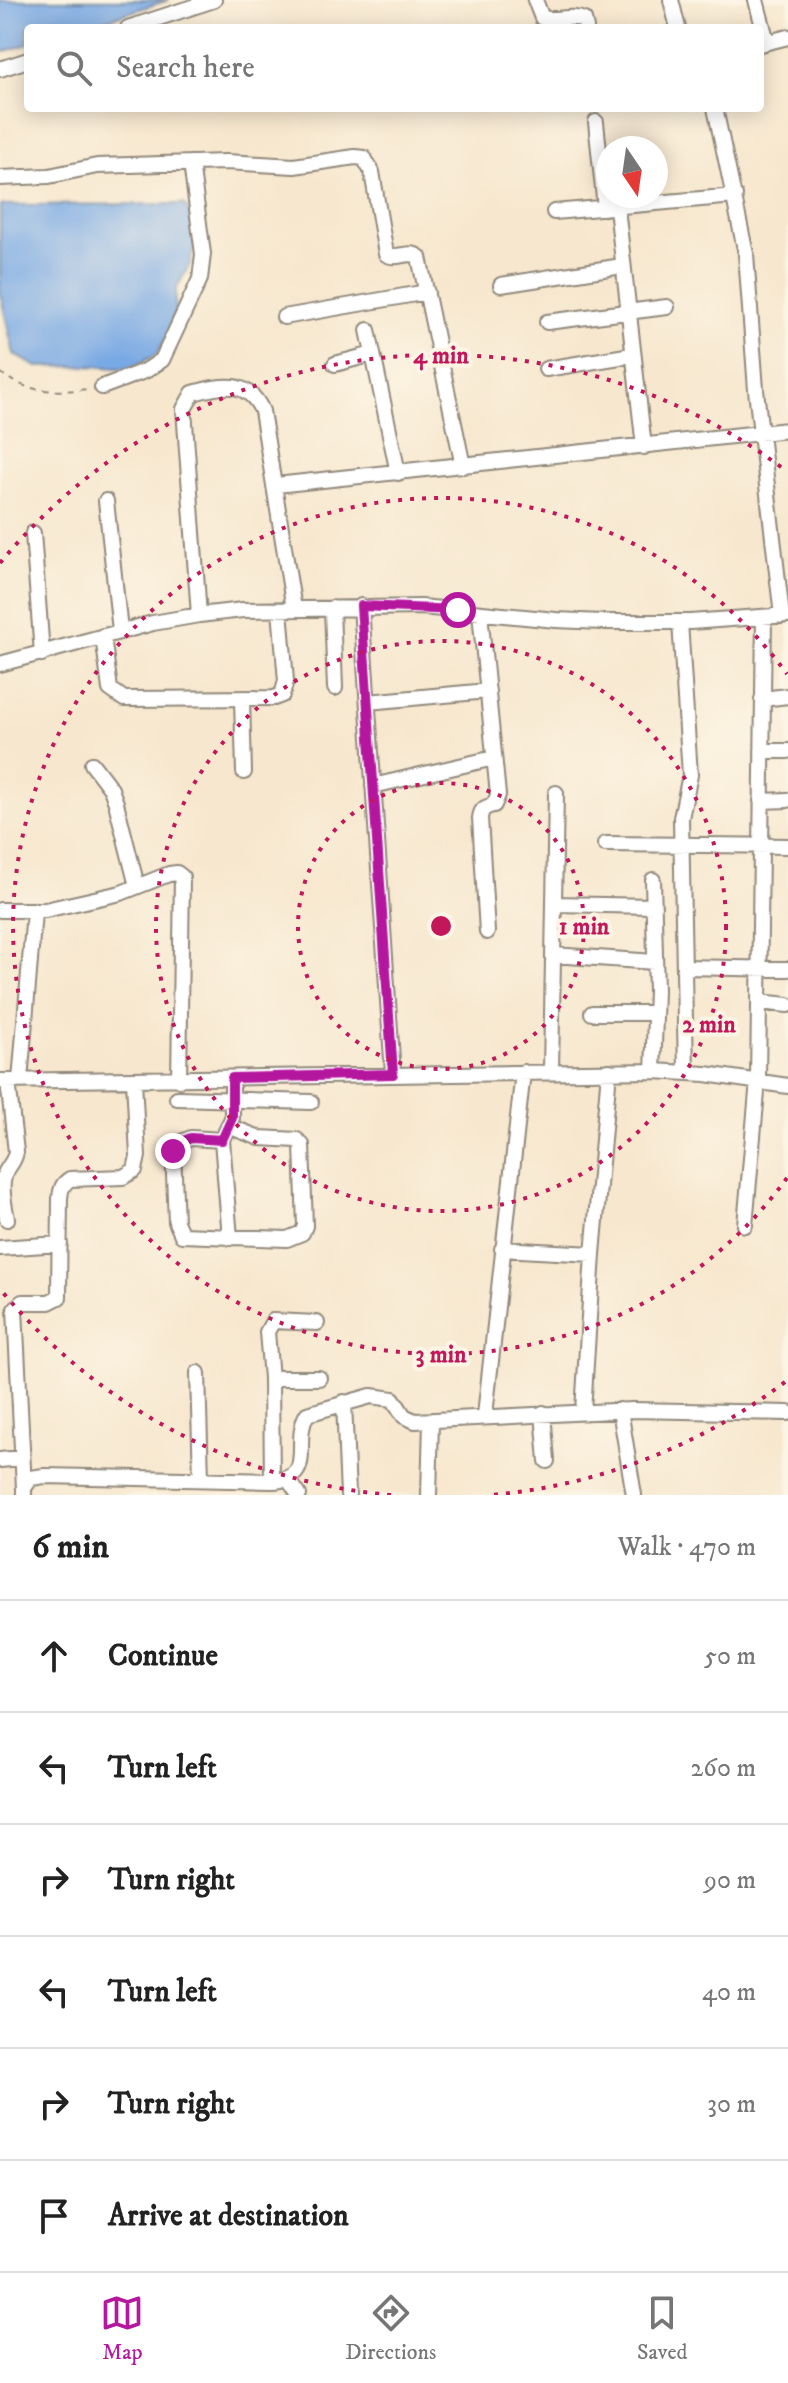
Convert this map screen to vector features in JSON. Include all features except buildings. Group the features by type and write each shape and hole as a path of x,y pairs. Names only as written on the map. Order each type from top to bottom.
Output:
{"street":[{"path":"140,24 214,0"},
{"path":"535,0 542,18 578,17 585,24"},
{"path":"671,0 677,24"},
{"path":"756,0 760,24"},
{"path":"764,43 788,37"},
{"path":"0,69 24,61"},
{"path":"0,664 120,631 199,615 287,609 421,607 556,620 680,622 785,616 762,433 750,287 735,196 716,112"},
{"path":"596,122 598,136"},
{"path":"0,178 49,176 86,167 191,163 294,166 364,158 372,172 386,254 393,257 417,254 463,466"},
{"path":"102,387 147,370 162,360 200,279 203,254 191,163"},
{"path":"668,202 735,196"},
{"path":"554,212 611,208 622,266 644,447"},
{"path":"501,285 622,266"},
{"path":"284,317 427,292"},
{"path":"547,322 667,307"},
{"path":"368,330 398,473"},
{"path":"335,364 373,354"},
{"path":"546,369 632,355"},
{"path":"103,636 110,689 124,699 274,698 285,690 287,609 276,485 262,411 256,396 242,389 220,386 193,393 184,409 199,615"},
{"path":"276,485 788,430"},
{"path":"106,501 120,631"},
{"path":"33,533 42,654"},
{"path":"361,606 393,1074"},
{"path":"332,608 335,688"},
{"path":"480,613 497,801 484,808 480,818 487,932"},
{"path":"745,1225 758,1081 764,618"},
{"path":"680,622 690,775 681,818 686,1073"},
{"path":"368,702 488,691"},
{"path":"762,699 788,696"},
{"path":"242,699 244,772"},
{"path":"762,751 788,751"},
{"path":"373,786 494,758"},
{"path":"92,764 111,789 137,886"},
{"path":"551,1071 556,793"},
{"path":"761,801 788,800"},
{"path":"605,844 788,846"},
{"path":"0,910 34,912 121,893 169,874 177,873 182,877 179,1080"},
{"path":"653,880 653,1071"},
{"path":"554,904 654,906"},
{"path":"7,1219 4,1174 13,1164 16,1152 9,1081 34,912"},
{"path":"553,955 655,962"},
{"path":"684,967 788,969"},
{"path":"759,1002 788,1005"},
{"path":"592,1013 655,1013"},
{"path":"583,1411 609,1071"},
{"path":"9,1081 653,1071 788,1086"},
{"path":"485,1415 523,1072"},
{"path":"230,1238 222,1140 232,1118 232,1078"},
{"path":"24,1492 15,1309 22,1302 49,1302 59,1297 61,1189 65,1183 70,1179 123,1177 135,1170 138,1156 134,1080"},
{"path":"177,1098 311,1102"},
{"path":"222,1140 191,1138 176,1144 173,1151 173,1198 177,1229 182,1235 287,1239 302,1233 305,1226 302,1145 297,1140 260,1138 228,1126"},
{"path":"0,1248 60,1244"},
{"path":"502,1249 593,1254"},
{"path":"272,1481 271,1378 267,1332 269,1325 281,1321 317,1323"},
{"path":"198,1373 201,1479"},
{"path":"271,1378 319,1378"},
{"path":"24,1492 31,1478 44,1476 288,1479 298,1473 301,1465 300,1433 307,1414 371,1396 393,1399 404,1416 415,1421 620,1410 788,1413"},
{"path":"344,1402 348,1495"},
{"path":"620,1410 634,1495"},
{"path":"543,1413 547,1461"},
{"path":"429,1495 431,1421"},
{"path":"0,1460 22,1458"},
{"path":"288,1479 299,1495"}],"path":[{"path":"0,372 23,388 66,391 102,387"}],"water":[{"path":"0,0 169,0 92,24 24,24 24,45 0,53"},
{"path":"184,204 198,227 190,264 176,289 175,311 169,333 156,355 129,369 37,367 14,354 0,293 0,205"}],"route":[{"path":"173,1151 176,1144 191,1138 222,1140 232,1118 232,1078 393,1074 361,606 458,610"}]}
